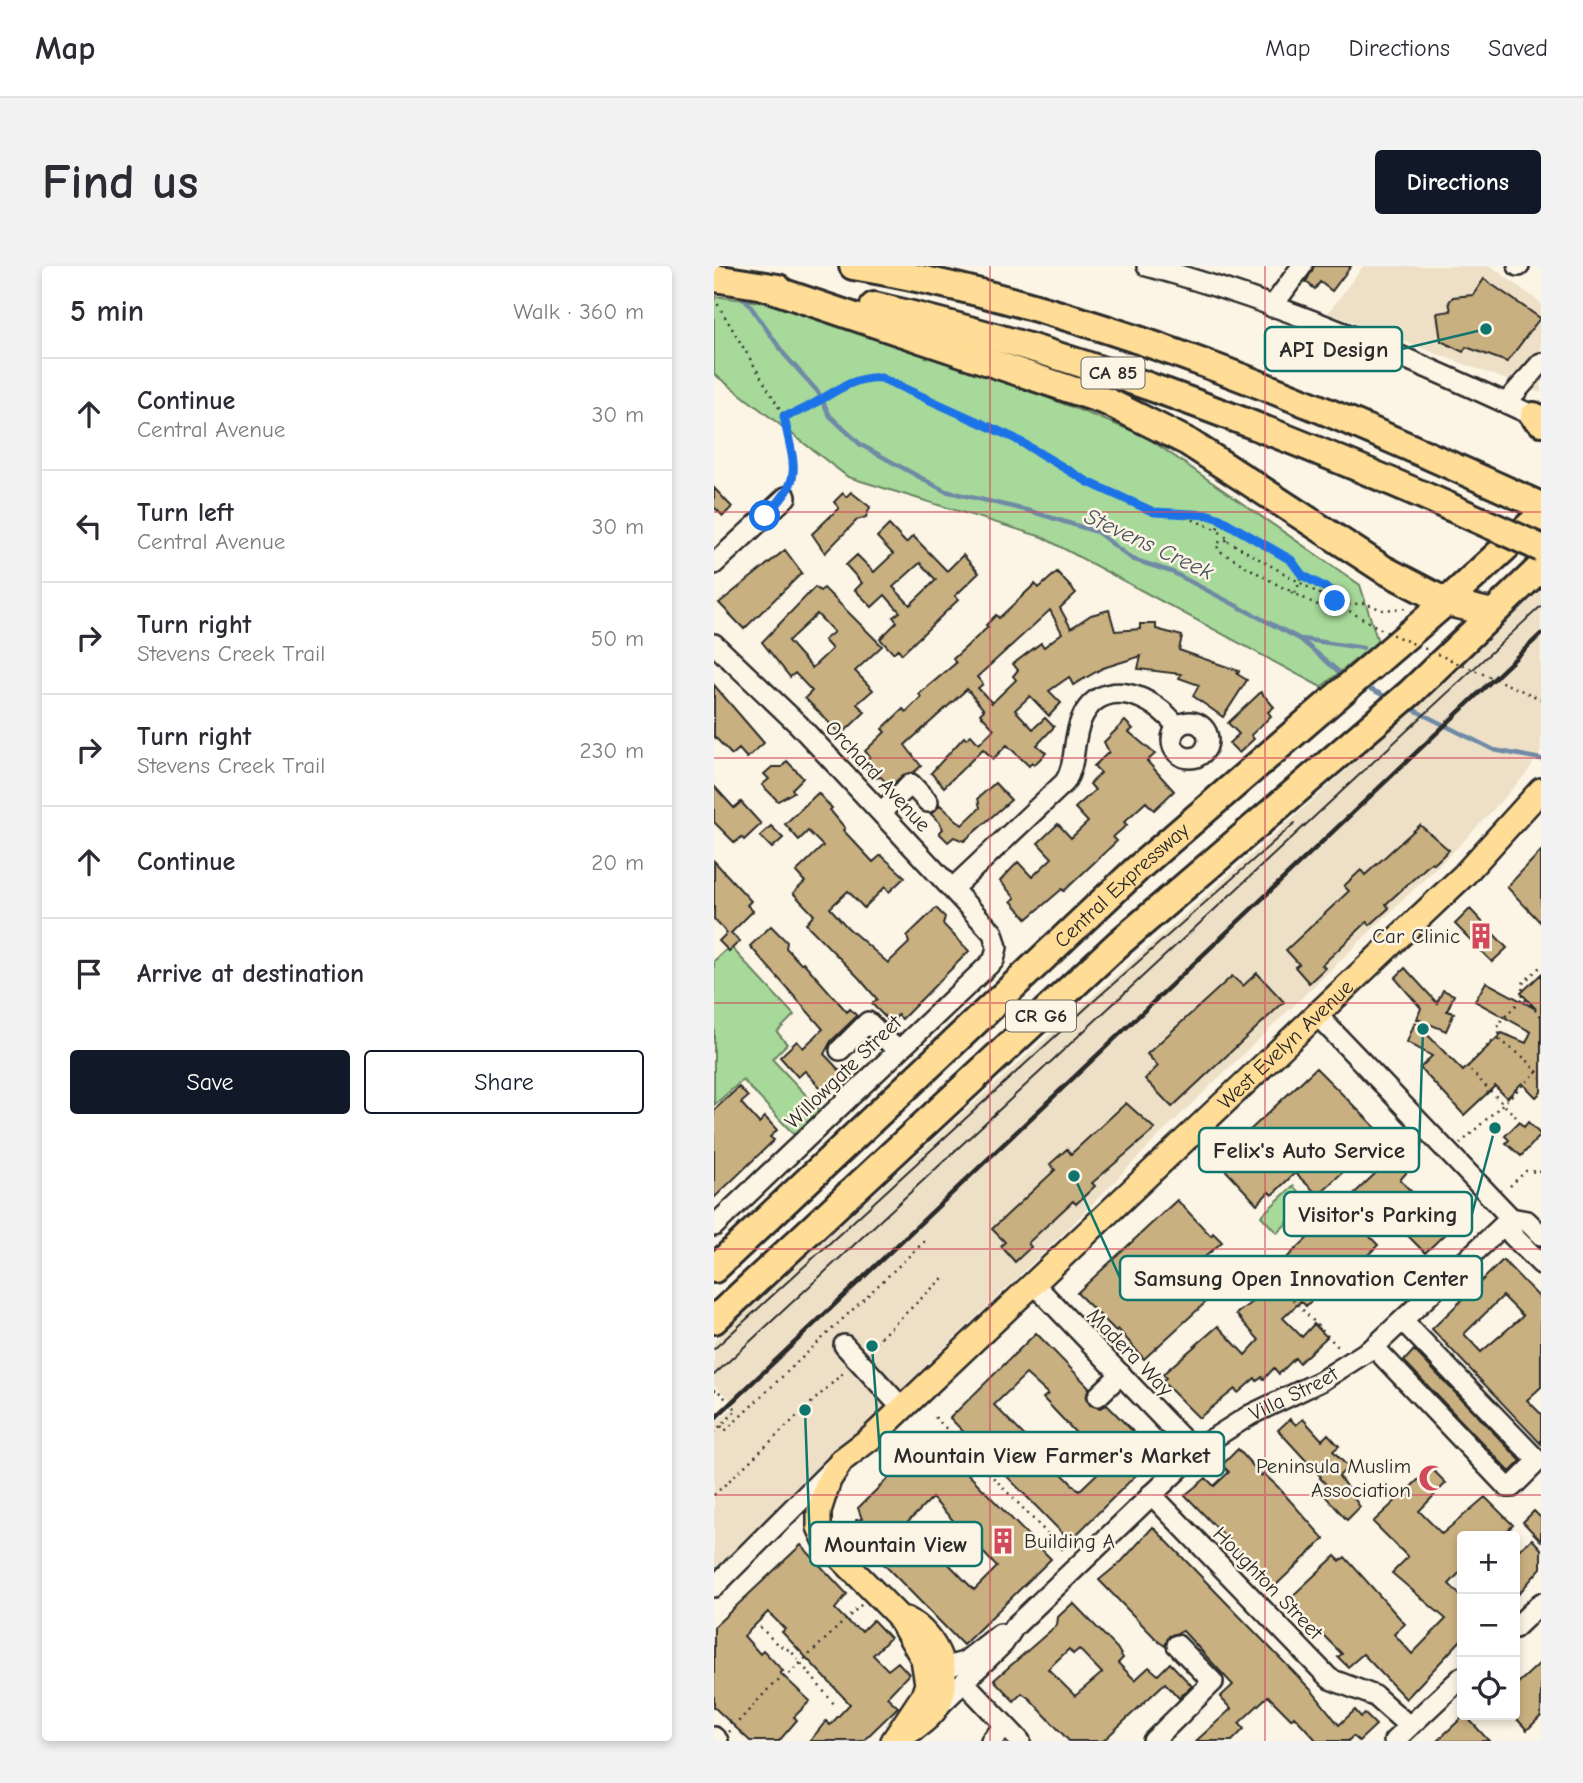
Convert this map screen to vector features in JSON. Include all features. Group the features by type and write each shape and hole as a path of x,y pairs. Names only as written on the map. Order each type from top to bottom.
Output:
{"highway":[{"name":"CA 85","path":"853,266 1050,314 1223,369 1541,506"},
{"name":"CA 85","path":"714,278 944,322 1122,376 1245,421 1541,548"},
{"path":"763,286 1108,401 1188,442 1384,569 1446,602 1492,613"},
{"name":"Central Expressway","path":"714,1269 1137,869 1336,699 1541,515"},
{"name":"Central Expressway","path":"714,1320 1157,908 1410,693 1541,567"},
{"path":"1375,664 1405,623 1410,608 1410,596 1404,587 1384,569"}],"main road":[{"name":"West Evelyn Avenue","path":"842,1460 871,1438 1469,870 1541,790"},
{"name":"West Evelyn Avenue","path":"826,1509 871,1438"},
{"path":"842,1460 829,1480 826,1509 838,1553 897,1615 923,1659 935,1670 942,1690 935,1710"},
{"name":"Villa Street","path":"895,1741 923,1696 935,1670"},
{"name":"Villa Street","path":"895,1741 935,1710"}],"street":[{"path":"1147,266 1272,307 1539,418"},
{"path":"1272,307 1301,266"},
{"path":"1506,403 1541,363"},
{"path":"714,564 786,497"},
{"name":"Orchard Avenue","path":"714,644 799,725 953,888 993,933 997,947"},
{"path":"953,888 1065,782 1072,770 1076,733 1082,717 1095,702 1110,695 1127,692 1142,696 1168,715 1177,727"},
{"path":"881,812 911,784 928,802"},
{"name":"Willowgate Street","path":"714,1226 994,960 997,947"},
{"path":"1317,1015 1511,1218 1527,1221 1541,1235"},
{"path":"840,1050 868,1022 898,1051"},
{"path":"1511,1218 1512,1235 1541,1265"},
{"name":"Villa Street","path":"935,1710 1003,1644 1014,1627 1195,1452 1250,1415 1350,1365 1403,1321 1511,1218"},
{"name":"Madera Way","path":"1033,1283 1195,1452"},
{"path":"1374,1347 1507,1487 1512,1487 1535,1464 1535,1458 1403,1321"},
{"path":"851,1352 902,1408"},
{"path":"1098,1396 1121,1374"},
{"name":"West Evelyn Avenue","path":"714,1587 784,1520 807,1491 842,1460"},
{"name":"Houghton Street","path":"1151,1494 1311,1662 1330,1679 1360,1693 1376,1696 1399,1736"},
{"name":"West Evelyn Avenue","path":"784,1520 826,1509"},
{"path":"1520,1623 1541,1603"},
{"name":"Villa Street","path":"935,1670 964,1662 995,1636 1014,1627"},
{"path":"1153,1741 1213,1682 1177,1645"},
{"path":"1399,1736 1457,1681"},
{"path":"965,1683 1020,1741"},
{"path":"992,1741 1005,1726"}],"path":[{"path":"714,297 784,416 794,475 786,497"},
{"path":"784,416 793,414 850,383 866,377 881,378 1014,438 1088,482 1154,512 1220,519 1291,560 1302,575 1335,593 1335,601"},
{"path":"1177,513 1217,530 1228,541 1384,631 1541,699"},
{"path":"1217,530 1220,519"},
{"path":"1228,541 1217,543 1217,550 1324,608 1335,601"},
{"path":"1289,591 1296,592 1302,575"},
{"path":"1335,601 1346,605 1364,603 1383,610 1410,608"},
{"path":"1541,966 1522,984 1523,998 1541,1016"},
{"path":"1500,1040 1498,1024 1523,998"},
{"path":"1517,1118 1467,1067 1494,1039 1500,1040 1527,1060 1541,1078"},
{"path":"1450,1154 1541,1068"},
{"path":"1510,1186 1526,1171 1541,1172"},
{"path":"721,1426 725,1431 928,1238"},
{"path":"1259,1264 1302,1311 1339,1345 1350,1365"},
{"path":"714,1495 851,1352 946,1275"},
{"path":"714,1391 716,1389 737,1410 714,1432"},
{"path":"935,1417 1066,1553 1073,1570"},
{"path":"719,1738 874,1591"},
{"path":"760,1627 777,1644 791,1651 834,1704"}],"shaded area":[{"path":"1363,266 1491,266 1541,303 1541,393 1328,313"},
{"path":"1541,590 1541,752 1526,774 1465,840 1169,1126 1065,1232 714,1569 714,1413 720,1419 736,1405 714,1385 714,1341 966,1110 1344,772"}],"green space":[{"path":"714,296 767,303 935,353 1145,436 1360,585 1378,642 1321,687 1042,537 848,477 714,374"},
{"path":"730,946 794,1015 777,1032 787,1044 772,1059 823,1113 798,1139 743,1080 714,1105 714,961"},
{"path":"1293,1186 1308,1202 1277,1233 1261,1216"}],"building":[{"path":"1314,266 1351,266 1332,291 1320,282 1315,289 1306,282"},
{"path":"1484,279 1540,318 1507,362 1466,347 1463,352 1441,341 1437,313 1451,311 1449,302 1453,297 1473,295"},
{"path":"714,488 732,507 723,516 714,507"},
{"path":"851,492 870,507 866,517 857,520 825,553 812,534 839,508 834,502 843,493 846,497"},
{"path":"889,525 906,543 913,536 947,571 963,555 979,573 955,596 959,599 902,654 898,649 893,653 880,639 897,622 893,617 900,612 885,595 872,607 855,590 862,583 846,565 857,555 874,572 893,554 877,537","holes":["920,563 936,580 910,605 893,587"]},
{"path":"785,550 802,573 744,629 719,603"},
{"path":"1057,572 1076,593 1060,608 1071,628 1091,615 1109,610 1115,631 1140,629 1140,624 1156,624 1156,629 1182,636 1179,650 1239,671 1237,674 1247,680 1223,717 1193,696 1199,685 1179,678 1181,674 1138,669 1141,656 1103,668 1073,685 1069,677 1049,691 1061,703 1049,716 1030,696 1015,710 1033,729 1045,718 1054,727 1037,745 1046,753 1034,765 1032,762 1029,766 1007,745 993,759 983,749 944,787 931,773 964,737 966,739 971,735 979,744 994,729 980,714 984,710 967,689 905,745 921,766 914,772 903,775 890,787 881,777 876,778 863,764 870,757 865,751 885,732 882,729 903,709 906,712 921,697 919,694 956,663 953,659 988,627 986,625 996,615 999,618 1035,584 1039,588","holes":["1050,610 1062,633 1044,647 1041,643 1013,664 1018,670 1013,676 1016,680 992,703 978,688 983,684 977,677"]},
{"path":"815,587 820,591 824,588 882,646 855,671 873,690 857,704 865,712 841,735 805,698 812,691 795,673 790,677 762,642","holes":["817,614 834,632 824,640 832,649 812,668 788,641"]},
{"path":"714,685 764,743 747,758 739,749 732,755 714,736"},
{"path":"1261,692 1274,707 1268,712 1271,716 1251,735 1254,739 1239,753 1229,743 1239,734 1228,723"},
{"path":"1125,721 1133,729 1129,732 1155,754 1147,761 1174,791 1154,810 1146,802 1124,822 1127,825 1113,837 1117,841 1064,891 1062,889 1027,919 1011,901 1015,898 1000,881 1018,862 1032,877 1052,858 1038,843 1058,824 1071,838 1088,822 1075,808 1095,790 1090,784 1101,773 1094,766 1109,752 1104,742"},
{"path":"787,761 803,778 792,789 794,792 778,801 762,785 769,779 764,774 772,767 782,767"},
{"path":"995,783 1011,800 964,841 954,837 948,842 939,833 943,829 940,823 931,814 940,805 962,825 980,808 978,798"},
{"path":"714,786 734,808 741,802 761,824 744,840 741,837 735,843 714,822"},
{"path":"818,793 832,808 830,810 845,828 843,830 873,862 881,855 905,877 889,892 885,887 864,908 848,891 830,908 847,927 888,963 909,943 907,936 936,908 945,917 943,924 969,951 902,1019 898,1015 891,1023 872,1004 877,999 859,978 806,924 814,915 793,893 805,882 796,872 823,846 808,831 799,840 785,824"},
{"path":"1420,825 1449,850 1386,904 1389,908 1370,925 1367,922 1322,965 1325,968 1309,983 1295,967 1299,964 1286,950 1349,891 1344,886 1361,870 1365,875"},
{"path":"771,826 783,838 772,848 760,836"},
{"path":"1541,851 1541,923 1507,887"},
{"path":"714,861 751,901 747,905 753,911 731,933 740,941 729,951 719,941 727,933 714,919"},
{"name":"Car Clinic","path":"1470,909 1507,948 1492,962 1455,924"},
{"path":"771,926 787,942 786,948 801,964 803,962 847,1012 850,1009 857,1016 831,1041 824,1054 842,1073 823,1090 805,1071 798,1077 780,1057 797,1041 803,1048 823,1029 750,946"},
{"path":"1405,968 1437,1003 1443,990 1454,995 1447,1011 1454,1013 1446,1031 1417,1019 1421,1008 1395,978"},
{"path":"1257,973 1284,1002 1172,1107 1145,1079 1158,1066 1147,1054 1232,976 1243,986"},
{"path":"1541,974 1541,1092 1536,1097 1522,1083 1507,1098 1495,1086 1464,1115 1420,1068 1432,1056 1407,1042 1415,1022 1463,1071 1502,1033 1526,1043 1531,1032 1475,1001 1486,982 1536,1009 1521,993"},
{"path":"1316,1068 1383,1135 1318,1195 1295,1173 1272,1195 1269,1192 1257,1204 1217,1161"},
{"path":"739,1087 748,1097 741,1103 759,1123 765,1117 777,1130 770,1137 774,1140 714,1198 714,1110"},
{"path":"1126,1103 1155,1129 1092,1183 1095,1186 1076,1204 1073,1201 1028,1243 1031,1247 1015,1262 1001,1246 1005,1242 992,1229 1055,1170 1050,1164 1067,1149 1071,1154"},
{"path":"1519,1122 1524,1127 1528,1122 1541,1135 1521,1156 1506,1143 1509,1140 1505,1136"},
{"path":"1399,1151 1413,1165 1400,1180 1449,1230 1425,1253 1375,1202 1355,1221 1378,1245 1357,1266 1366,1276 1351,1289 1338,1276 1306,1306 1301,1301 1283,1318 1302,1337 1314,1324 1327,1337 1299,1363 1295,1358 1279,1374 1274,1368 1264,1379 1262,1377 1257,1381 1255,1378 1238,1393 1235,1389 1199,1418 1162,1381 1166,1378 1163,1374 1218,1326 1245,1355 1259,1340 1236,1314 1261,1295 1264,1298 1285,1278 1276,1268"},
{"path":"1177,1200 1211,1236 1213,1233 1222,1242 1181,1278 1205,1303 1144,1359 1118,1329 1116,1331 1077,1293"},
{"path":"1503,1260 1541,1299 1541,1387 1527,1400 1541,1414 1541,1444 1432,1329","holes":["1503,1296 1523,1316 1481,1352 1464,1334"]},
{"path":"1036,1333 1089,1387 1086,1398 1090,1405 1100,1408 1107,1405 1156,1455 1070,1541 950,1418","holes":["1026,1374 1048,1394 1043,1398 1106,1465 1079,1491 994,1405"]},
{"path":"1414,1350 1521,1461 1510,1472 1404,1361"},
{"path":"1290,1419 1296,1425 1303,1419 1322,1440 1328,1434 1339,1446 1333,1451 1348,1467 1339,1476 1360,1507 1347,1520 1326,1497 1332,1491 1278,1430"},
{"name":"Building A","path":"931,1436 1051,1559 963,1645 866,1546 865,1535 858,1535 856,1520 862,1519 858,1508","holes":["932,1498 997,1567 974,1590 908,1522"]},
{"path":"1238,1449 1262,1476 1264,1474 1278,1487 1324,1539 1274,1587 1185,1495 1206,1478 1214,1486 1229,1472 1222,1465"},
{"path":"1431,1468 1446,1483 1419,1511 1442,1534 1485,1497 1513,1525 1507,1531 1457,1531 1457,1575 1449,1584 1457,1592 1457,1644 1406,1699 1363,1654 1348,1667 1338,1657 1342,1654 1319,1631 1316,1634 1286,1602 1335,1556 1340,1561 1345,1557 1405,1624 1394,1634 1412,1654 1446,1619 1392,1573 1408,1557 1373,1522"},
{"path":"1534,1511 1541,1518 1541,1541 1523,1522"},
{"path":"1153,1527 1312,1691 1339,1725 1355,1710 1361,1717 1365,1714 1376,1725 1359,1741 1353,1736 1348,1741 1317,1741 1294,1716 1291,1719 1268,1696 1239,1723 1244,1729 1232,1741 1196,1741 1231,1709 1220,1697 1233,1685 1183,1631 1169,1636 1165,1646 1159,1642 1099,1580 1122,1561"},
{"path":"1532,1539 1541,1549 1541,1568 1520,1592 1520,1549"},
{"path":"801,1545 847,1594 835,1609 850,1624 862,1631 873,1620 890,1638 873,1655 888,1670 898,1662 909,1674 887,1697 898,1707 863,1741 810,1741 826,1721 830,1725 850,1704 782,1632 785,1629 768,1612 744,1636 760,1654 763,1650 783,1671 780,1673 810,1701 794,1717 797,1720 779,1741 750,1741 714,1707 714,1627"},
{"path":"1073,1603 1117,1648 1123,1658 1118,1663 1135,1680 1149,1667 1158,1675 1170,1663 1192,1686 1179,1698 1165,1683 1103,1741 1069,1741 1030,1699 1022,1693 1014,1701 994,1680 1057,1625 1058,1617","holes":["1069,1649 1073,1654 1079,1649 1102,1673 1075,1696 1048,1669"]},
{"path":"1541,1662 1541,1716 1527,1730 1518,1720 1520,1720 1520,1681"},
{"path":"1460,1720 1470,1720 1489,1741 1437,1741"}],"waterway":[{"name":"Stevens Creek","path":"741,293 784,354 818,392 830,416 861,445 945,491 1030,511 1097,532 1132,559 1172,572 1300,639 1345,677"},
{"path":"1302,639 1363,648"},
{"name":"Stevens Creek","path":"1362,685 1389,698"},
{"name":"Stevens Creek","path":"1406,706 1494,750 1541,759"}],"tram line":[{"path":"714,1375 1541,606"},
{"path":"714,1349 1095,1000 1295,823"}],"railway":[{"path":"714,1419 1541,634"}],"place":[{"name":"API Design","path":"1486,329"},
{"name":"Car Clinic","path":"1481,936"},
{"name":"Felix's Auto Service","path":"1423,1029"},
{"name":"Visitor's Parking","path":"1495,1128"},
{"name":"Samsung Open Innovation Center","path":"1074,1176"},
{"name":"Mountain View Farmer's Market","path":"872,1346"},
{"name":"Mountain View","path":"805,1410"},
{"name":"Peninsula Muslim Association","path":"1432,1478"},
{"name":"Building A","path":"1003,1541"}],"route":[{"path":"765,516 786,497 794,475 784,416 793,414 850,383 866,377 881,378 1014,438 1088,482 1154,512 1209,515 1220,519 1244,536 1291,560 1302,575 1335,593 1335,601"}]}
